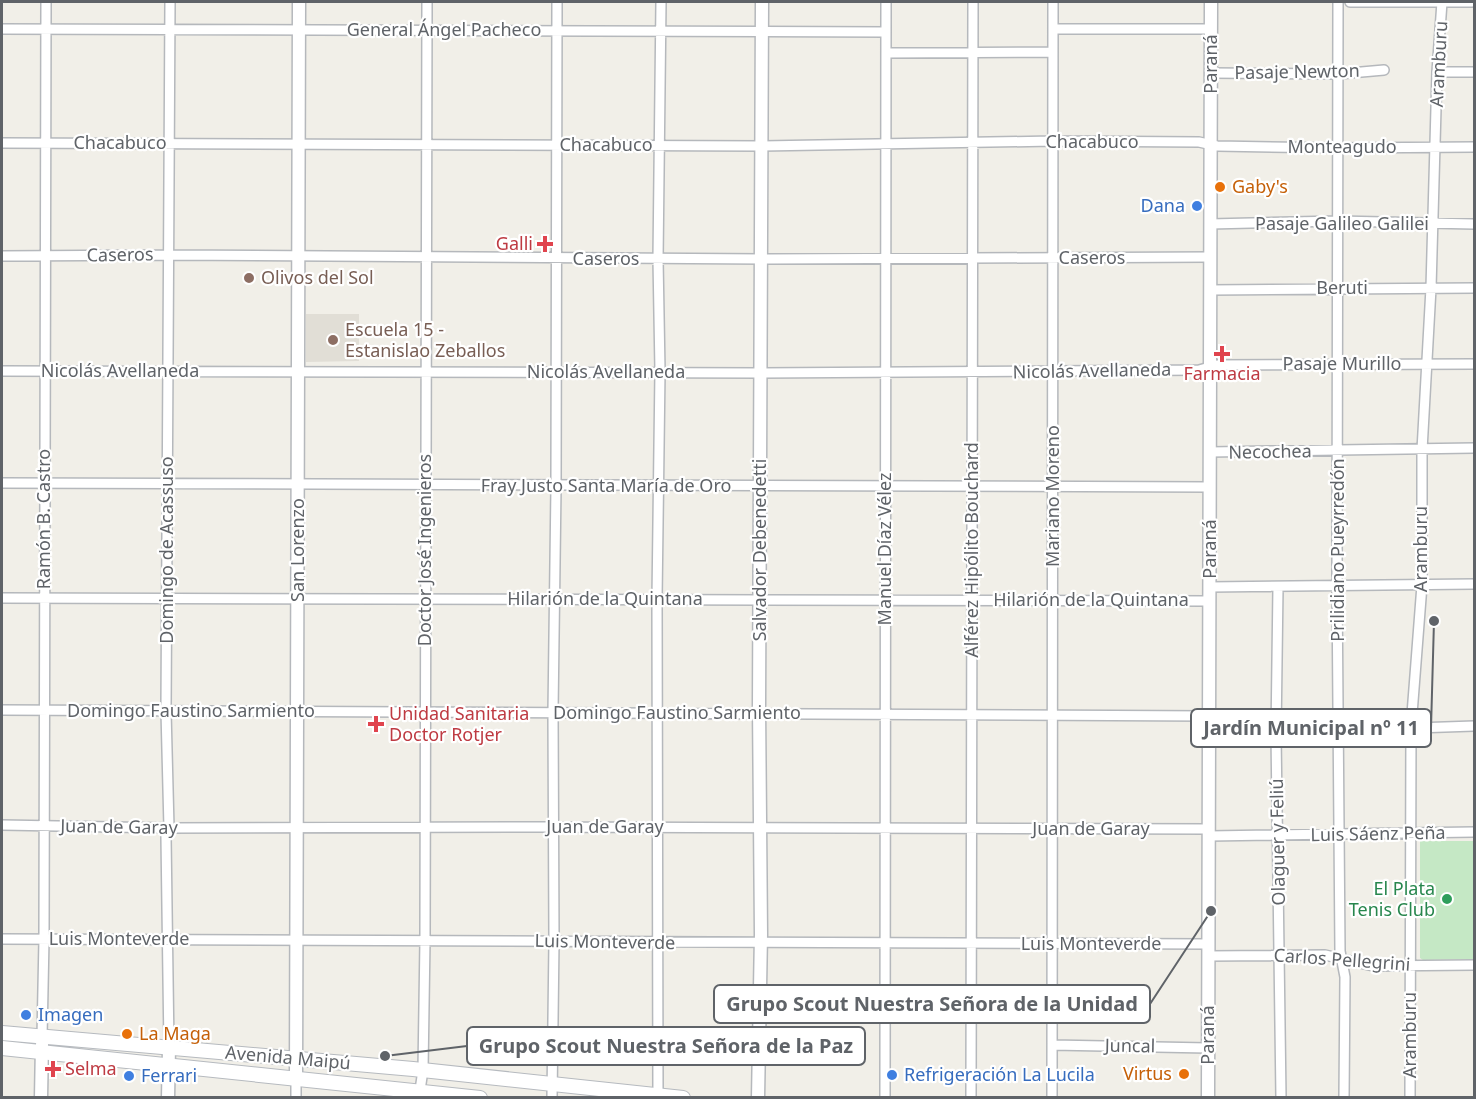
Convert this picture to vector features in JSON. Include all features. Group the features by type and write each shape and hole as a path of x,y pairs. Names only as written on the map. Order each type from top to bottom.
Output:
{"main road":[{"name":"Avenida Maipú","path":"2,1033 423,1070 552,1091 682,1098"},
{"name":"Avenida Maipú","path":"2,1048 169,1067 296,1078 420,1094 480,1098"}],"street":[{"name":"Ramón B. Castro","path":"42,1037 46,2"},
{"name":"Domingo de Acassuso","path":"168,1098 166,833 169,828 166,711 170,2"},
{"name":"San Lorenzo","path":"296,1098 299,2"},
{"name":"Doctor José Ingenieros","path":"420,1094 423,1070 425,940 427,2"},
{"path":"552,1091 557,2"},
{"path":"658,1096 657,599 661,2"},
{"name":"Salvador Debenedetti","path":"758,1098 761,941 759,713 762,2"},
{"name":"Manuel Díaz Vélez","path":"885,1098 886,2"},
{"name":"Alférez Hipólito Bouchard","path":"971,1098 973,2"},
{"name":"Mariano Moreno","path":"1052,1098 1053,2"},
{"name":"Paraná","path":"1208,1098 1211,2"},
{"name":"Prilidiano Pueyrredón","path":"1338,2 1337,586 1340,959 1345,977 1344,1098"},
{"path":"1350,2 1472,2"},
{"name":"Aramburu","path":"1410,1098 1411,727 1422,585 1422,450 1431,288 1437,72 1442,2"},
{"name":"General Ángel Pacheco","path":"2,29 886,32"},
{"path":"1053,29 1211,29"},
{"path":"886,52 1053,52"},
{"name":"Pasaje Newton","path":"1211,73 1339,74 1384,70"},
{"path":"1437,72 1474,72"},
{"name":"Chacabuco","path":"2,143 762,146 1053,141 1210,143"},
{"name":"Monteagudo","path":"1210,143 1217,146 1338,148 1474,147"},
{"name":"Pasaje Galileo Galilei","path":"1210,224 1338,221 1474,224"},
{"name":"Caseros","path":"2,256 658,259 1210,257"},
{"name":"Beruti","path":"1210,290 1474,288"},
{"name":"Pasaje Murillo","path":"1210,366 1217,364 1338,363 1474,364"},
{"name":"Nicolás Avellaneda","path":"2,370 761,373 1199,370 1210,366"},
{"name":"Necochea","path":"1210,452 1474,448"},
{"name":"Fray Justo Santa María de Oro","path":"2,483 1210,487"},
{"path":"1210,587 1474,584"},
{"name":"Olaguer y Feliú","path":"1278,587 1276,734 1281,1098"},
{"name":"Hilarión de la Quintana","path":"2,597 1209,601"},
{"name":"Domingo Faustino Sarmiento","path":"2,710 1209,716"},
{"path":"1209,735 1474,726"},
{"name":"Juan de Garay","path":"2,825 169,828 297,826 1052,828 1209,833"},
{"name":"Luis Sáenz Peña","path":"1209,833 1277,836 1474,832"},
{"name":"Luis Monteverde","path":"2,939 658,943 761,941 1052,944 1209,950"},
{"name":"Carlos Pellegrini","path":"1209,950 1279,955 1325,955 1363,965 1474,965"},
{"path":"41,1098 42,1037"},
{"name":"Juncal","path":"1052,1045 1208,1048"}],"shaded area":[{"name":"Escuela 15 - Estanislao Zeballos","path":"306,314 359,314 359,361 306,362"}],"green space":[{"name":"El Plata Tenis Club","path":"1420,841 1474,841 1474,959 1423,960 1420,958"}],"place":[{"name":"Gaby's","path":"1220,187"},
{"name":"Dana","path":"1197,206"},
{"name":"Galli","path":"545,244"},
{"name":"Olivos del Sol","path":"249,278"},
{"name":"Escuela 15 - Estanislao Zeballos","path":"333,340"},
{"name":"Farmacia","path":"1222,354"},
{"name":"Jardín Municipal nº 11","path":"1434,621"},
{"name":"Unidad Sanitaria Doctor Rotjer","path":"376,724"},
{"name":"El Plata Tenis Club","path":"1447,899"},
{"name":"Grupo Scout Nuestra Señora de la Unidad","path":"1211,911"},
{"name":"Imagen","path":"26,1015"},
{"name":"La Maga","path":"127,1034"},
{"name":"Grupo Scout Nuestra Señora de la Paz","path":"385,1056"},
{"name":"Selma","path":"53,1069"},
{"name":"Virtus","path":"1184,1074"},
{"name":"Refrigeración La Lucila","path":"892,1075"},
{"name":"Ferrari","path":"129,1076"}]}
